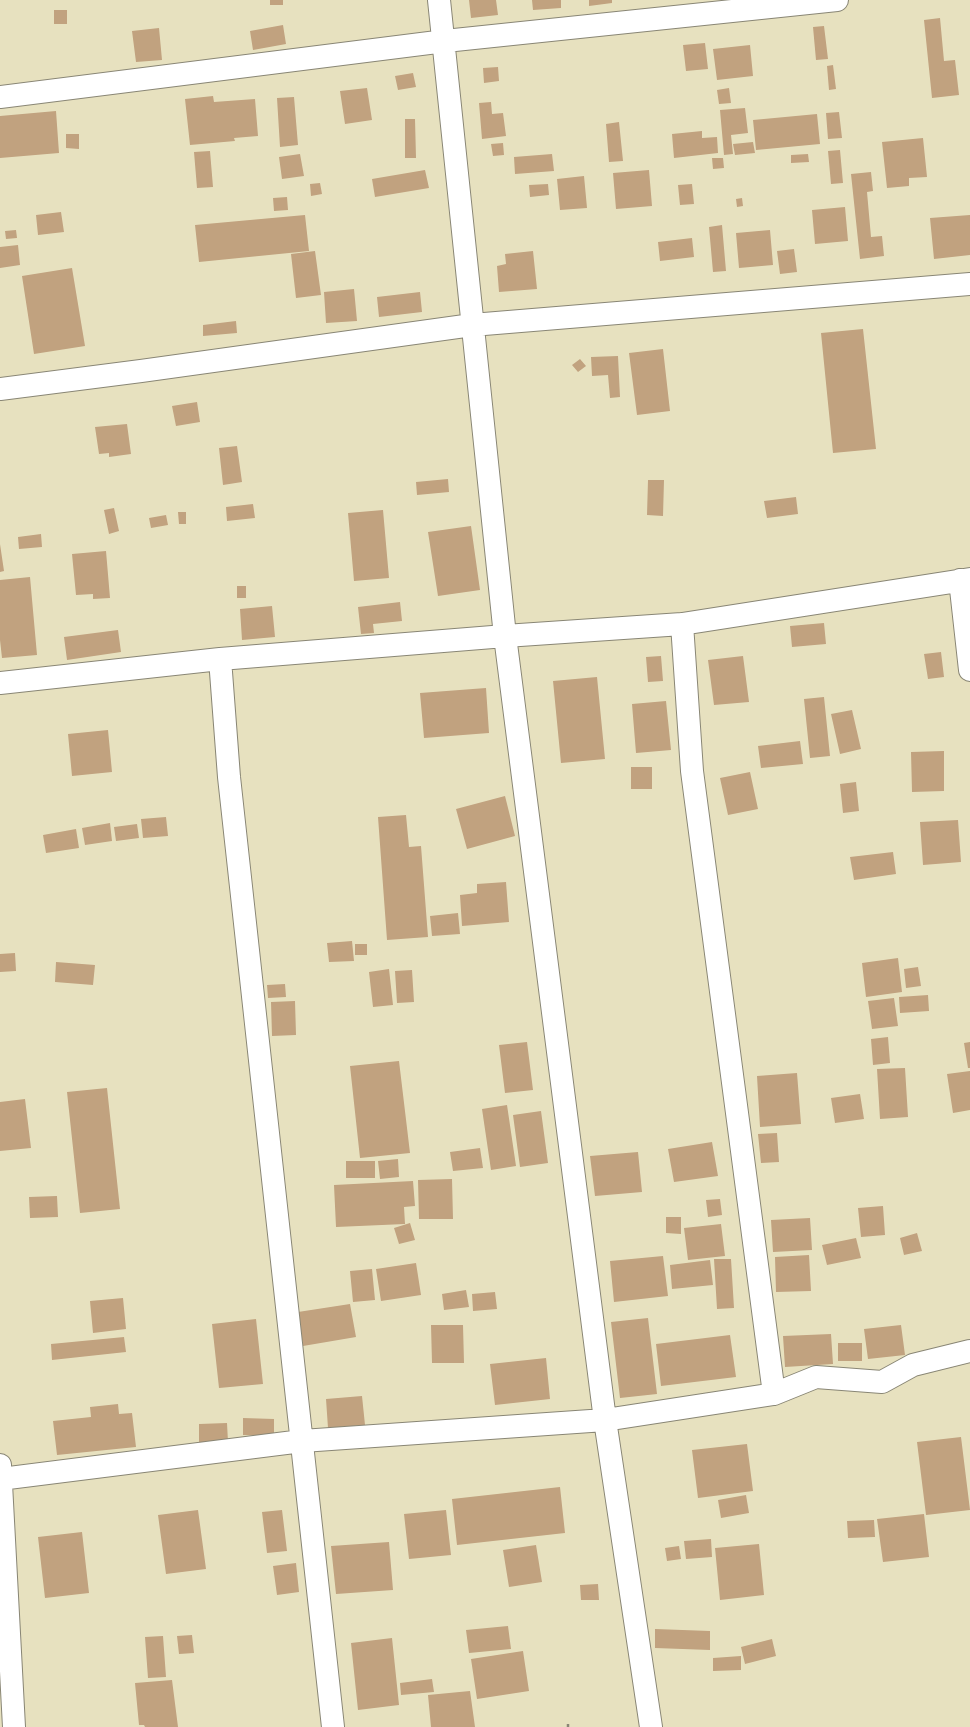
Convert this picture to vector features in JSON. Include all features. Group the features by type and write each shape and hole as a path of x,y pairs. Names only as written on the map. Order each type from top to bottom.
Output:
{"street":[{"path":"439,0 445,41 472,325 505,636 605,1420 651,1727"},
{"path":"0,97 445,41 837,0"},
{"path":"0,389 472,325 970,284"},
{"path":"0,683 220,659 505,636 682,624 965,579 970,670"},
{"path":"682,624 692,770 774,1394"},
{"path":"220,659 229,777 333,1727"},
{"path":"14,1727 0,1474 302,1441 605,1420 774,1394 816,1377 882,1382 913,1364 970,1351"}],"building":[{"path":"270,0 283,0 283,5 270,5"},
{"path":"469,0 496,0 498,15 471,18"},
{"path":"532,0 561,0 561,8 533,10"},
{"path":"589,0 612,0 612,3 589,6"},
{"path":"54,10 67,10 67,24 54,24"},
{"path":"940,18 944,61 955,60 959,95 932,98 924,20"},
{"path":"283,25 286,44 253,50 250,31"},
{"path":"824,26 828,59 816,60 813,27"},
{"path":"159,28 162,60 136,62 132,31"},
{"path":"705,43 708,69 686,71 683,45"},
{"path":"750,45 753,76 717,80 713,49"},
{"path":"833,65 836,89 829,90 827,66"},
{"path":"498,67 499,81 484,83 483,68"},
{"path":"413,73 416,87 398,90 395,76"},
{"path":"367,88 372,120 345,124 340,91"},
{"path":"729,88 731,103 719,104 717,90"},
{"path":"213,96 214,102 255,99 258,136 234,138 235,141 190,145 185,99"},
{"path":"294,97 298,145 280,147 277,98"},
{"path":"491,102 492,114 503,113 506,136 482,139 479,103"},
{"path":"745,108 748,133 731,135 733,154 724,155 720,110"},
{"path":"56,111 59,153 0,158 0,116"},
{"path":"839,112 842,138 828,139 826,113"},
{"path":"817,114 820,144 756,150 753,120"},
{"path":"405,119 415,119 416,158 405,158"},
{"path":"619,122 623,161 609,162 606,124"},
{"path":"702,131 702,138 717,137 718,153 674,158 672,134"},
{"path":"66,134 79,134 79,149 66,148"},
{"path":"923,138 927,177 909,178 909,186 887,188 882,142"},
{"path":"753,142 755,153 735,155 733,144"},
{"path":"503,143 504,155 493,156 491,144"},
{"path":"840,150 843,183 831,184 828,151"},
{"path":"210,151 213,187 197,188 194,152"},
{"path":"300,154 304,176 282,179 279,157"},
{"path":"552,154 554,171 515,174 514,157"},
{"path":"808,154 809,162 791,163 791,155"},
{"path":"712,158 723,158 724,168 713,169"},
{"path":"425,170 429,188 375,197 372,179"},
{"path":"649,170 652,206 616,209 613,173"},
{"path":"871,172 873,191 867,192 871,237 882,236 884,256 860,259 851,174"},
{"path":"584,176 587,208 560,210 557,179"},
{"path":"320,183 322,194 311,196 310,184"},
{"path":"548,184 549,195 530,197 529,185"},
{"path":"692,184 694,204 680,205 678,185"},
{"path":"287,197 288,210 274,211 273,198"},
{"path":"742,198 743,206 737,207 736,199"},
{"path":"845,207 848,241 815,244 812,210"},
{"path":"61,212 64,232 38,235 36,215"},
{"path":"305,215 309,251 199,262 195,225"},
{"path":"970,215 970,255 934,259 930,218"},
{"path":"722,225 726,271 713,272 709,227"},
{"path":"16,230 17,238 6,239 5,231"},
{"path":"770,230 773,265 739,268 736,233"},
{"path":"692,238 694,257 660,261 658,242"},
{"path":"18,245 20,265 0,268 0,247"},
{"path":"794,249 797,272 780,274 777,251"},
{"path":"315,251 321,295 296,298 291,254"},
{"path":"533,251 537,289 499,292 497,266 506,264 505,254"},
{"path":"72,268 85,346 34,354 22,276"},
{"path":"354,289 357,321 326,323 324,292"},
{"path":"420,292 422,312 379,317 377,297"},
{"path":"236,321 237,333 203,336 203,325"},
{"path":"863,329 876,449 833,453 821,333"},
{"path":"663,349 670,411 637,415 629,353"},
{"path":"618,356 620,397 610,398 608,375 592,376 591,357"},
{"path":"580,359 586,366 578,372 572,365"},
{"path":"197,402 200,422 176,426 172,406"},
{"path":"127,424 131,454 109,457 109,453 99,454 95,427"},
{"path":"237,446 242,482 223,485 219,448"},
{"path":"448,479 449,492 417,495 416,482"},
{"path":"648,480 664,480 663,516 647,515"},
{"path":"796,497 798,514 767,518 764,501"},
{"path":"253,504 255,518 227,521 226,507"},
{"path":"114,508 119,531 109,534 104,510"},
{"path":"383,510 389,578 354,581 348,513"},
{"path":"178,512 186,512 186,524 179,524"},
{"path":"166,515 168,525 151,528 149,518"},
{"path":"471,526 480,590 438,596 428,532"},
{"path":"41,534 42,547 19,549 18,537"},
{"path":"0,544 4,571 0,572"},
{"path":"106,551 110,598 93,599 93,594 76,595 72,554"},
{"path":"30,577 37,655 2,658 0,640 0,580"},
{"path":"237,586 246,586 246,598 237,598"},
{"path":"400,602 402,621 373,624 374,633 361,634 358,607"},
{"path":"272,606 275,637 242,640 240,609"},
{"path":"824,623 826,644 792,647 790,626"},
{"path":"118,630 121,652 67,660 64,637"},
{"path":"941,652 944,677 928,679 924,654"},
{"path":"661,656 663,681 648,682 646,657"},
{"path":"743,656 749,702 714,705 708,660"},
{"path":"597,677 605,759 561,763 553,681"},
{"path":"486,688 489,733 424,738 420,693"},
{"path":"824,697 830,756 810,758 804,699"},
{"path":"666,701 671,750 636,753 632,704"},
{"path":"852,710 861,749 840,754 831,714"},
{"path":"108,730 112,772 72,776 68,734"},
{"path":"800,741 803,764 761,768 758,746"},
{"path":"944,751 944,791 912,792 911,752"},
{"path":"631,767 652,767 652,789 631,789"},
{"path":"750,772 758,809 728,815 720,778"},
{"path":"856,782 859,811 843,813 840,784"},
{"path":"505,796 515,836 467,849 456,809"},
{"path":"406,815 409,847 421,846 428,937 387,940 378,817"},
{"path":"166,817 168,836 143,838 141,819"},
{"path":"958,820 961,862 923,865 920,822"},
{"path":"110,823 112,841 85,845 82,828"},
{"path":"137,824 139,838 116,841 114,827"},
{"path":"76,829 79,848 46,853 43,835"},
{"path":"893,852 896,874 854,880 850,857"},
{"path":"506,882 509,922 462,926 460,895 477,893 477,884"},
{"path":"458,913 460,934 432,936 430,916"},
{"path":"352,941 354,961 329,962 327,943"},
{"path":"355,944 367,944 367,955 355,955"},
{"path":"15,953 16,971 0,972 0,954"},
{"path":"898,958 902,992 866,997 862,963"},
{"path":"56,962 95,965 93,985 55,982"},
{"path":"918,967 921,986 906,988 904,969"},
{"path":"389,969 393,1005 373,1007 369,972"},
{"path":"412,970 414,1002 397,1003 395,971"},
{"path":"285,984 286,997 268,998 267,985"},
{"path":"928,995 929,1011 900,1013 899,997"},
{"path":"894,998 898,1026 872,1029 868,1001"},
{"path":"295,1001 296,1035 272,1036 271,1002"},
{"path":"888,1037 890,1063 873,1065 871,1039"},
{"path":"527,1042 533,1090 505,1093 499,1045"},
{"path":"970,1042 970,1068 968,1068 964,1043"},
{"path":"399,1061 410,1153 360,1158 350,1066"},
{"path":"905,1068 908,1117 880,1119 877,1069"},
{"path":"970,1071 970,1110 953,1113 947,1074"},
{"path":"797,1073 801,1124 760,1127 757,1076"},
{"path":"107,1088 120,1209 80,1213 67,1092"},
{"path":"860,1094 864,1119 835,1123 831,1098"},
{"path":"25,1099 31,1148 0,1151 0,1102"},
{"path":"507,1105 516,1166 491,1170 482,1109"},
{"path":"541,1111 548,1163 520,1167 513,1115"},
{"path":"777,1133 779,1162 761,1163 758,1134"},
{"path":"712,1142 718,1176 674,1182 668,1149"},
{"path":"480,1148 483,1168 453,1171 450,1152"},
{"path":"638,1152 642,1192 595,1196 590,1156"},
{"path":"398,1159 399,1177 380,1179 378,1161"},
{"path":"346,1161 375,1161 375,1178 346,1178"},
{"path":"452,1179 453,1219 419,1219 418,1180"},
{"path":"413,1181 415,1206 404,1207 405,1224 336,1227 334,1185"},
{"path":"57,1196 58,1217 30,1218 29,1197"},
{"path":"720,1199 722,1215 708,1217 706,1200"},
{"path":"883,1206 885,1235 861,1237 858,1208"},
{"path":"666,1217 681,1217 681,1234 666,1233"},
{"path":"810,1218 812,1250 773,1252 771,1220"},
{"path":"410,1223 415,1240 399,1244 394,1228"},
{"path":"721,1224 725,1256 688,1260 684,1228"},
{"path":"917,1233 922,1251 904,1255 900,1238"},
{"path":"856,1238 861,1258 827,1265 822,1245"},
{"path":"809,1255 811,1291 776,1292 775,1257"},
{"path":"663,1256 668,1296 614,1302 610,1261"},
{"path":"714,1259 731,1259 734,1308 717,1309"},
{"path":"710,1260 713,1285 672,1289 670,1265"},
{"path":"416,1263 421,1295 381,1301 376,1269"},
{"path":"372,1269 375,1300 353,1302 350,1271"},
{"path":"466,1290 469,1307 444,1310 442,1294"},
{"path":"495,1292 497,1309 473,1311 472,1294"},
{"path":"123,1298 126,1329 93,1333 90,1301"},
{"path":"350,1304 356,1337 303,1346 298,1312"},
{"path":"648,1318 657,1394 620,1398 611,1322"},
{"path":"256,1319 263,1384 219,1388 212,1324"},
{"path":"431,1325 463,1325 464,1363 432,1363"},
{"path":"901,1325 905,1355 868,1359 864,1329"},
{"path":"831,1334 833,1364 785,1367 783,1336"},
{"path":"730,1335 736,1377 661,1386 656,1344"},
{"path":"124,1337 126,1352 52,1360 51,1344"},
{"path":"838,1343 862,1343 862,1361 838,1361"},
{"path":"546,1358 550,1399 495,1405 490,1364"},
{"path":"362,1396 365,1425 328,1428 326,1399"},
{"path":"118,1404 119,1414 132,1413 136,1447 57,1455 53,1421 91,1417 90,1407"},
{"path":"243,1418 274,1419 274,1436 243,1435"},
{"path":"227,1423 228,1442 199,1442 199,1424"},
{"path":"961,1437 970,1510 926,1515 917,1442"},
{"path":"747,1444 753,1491 698,1498 692,1450"},
{"path":"560,1487 565,1533 457,1545 452,1499"},
{"path":"746,1495 749,1513 721,1518 718,1500"},
{"path":"198,1510 206,1569 166,1574 158,1515"},
{"path":"282,1510 287,1551 267,1553 262,1512"},
{"path":"446,1510 451,1555 409,1559 404,1514"},
{"path":"924,1514 929,1557 883,1562 877,1519"},
{"path":"874,1520 875,1537 848,1538 847,1521"},
{"path":"82,1532 89,1593 45,1598 38,1537"},
{"path":"711,1539 712,1557 686,1559 684,1541"},
{"path":"389,1542 393,1590 336,1594 331,1546"},
{"path":"759,1544 764,1595 720,1600 715,1548"},
{"path":"536,1545 542,1582 509,1587 503,1550"},
{"path":"679,1546 681,1559 667,1561 665,1548"},
{"path":"296,1563 299,1592 277,1595 273,1566"},
{"path":"598,1584 599,1600 581,1600 580,1585"},
{"path":"508,1626 511,1649 469,1653 466,1630"},
{"path":"655,1629 710,1631 710,1650 655,1648"},
{"path":"192,1635 194,1653 179,1654 177,1636"},
{"path":"163,1636 166,1677 148,1678 145,1637"},
{"path":"392,1638 399,1705 358,1710 351,1643"},
{"path":"772,1639 776,1656 745,1664 741,1647"},
{"path":"523,1651 529,1691 477,1699 471,1659"},
{"path":"741,1656 741,1670 713,1671 713,1658"},
{"path":"432,1679 434,1692 401,1695 400,1683"},
{"path":"172,1680 178,1727 145,1727 144,1725 139,1725 135,1683"},
{"path":"470,1691 475,1727 431,1727 428,1695"}]}
